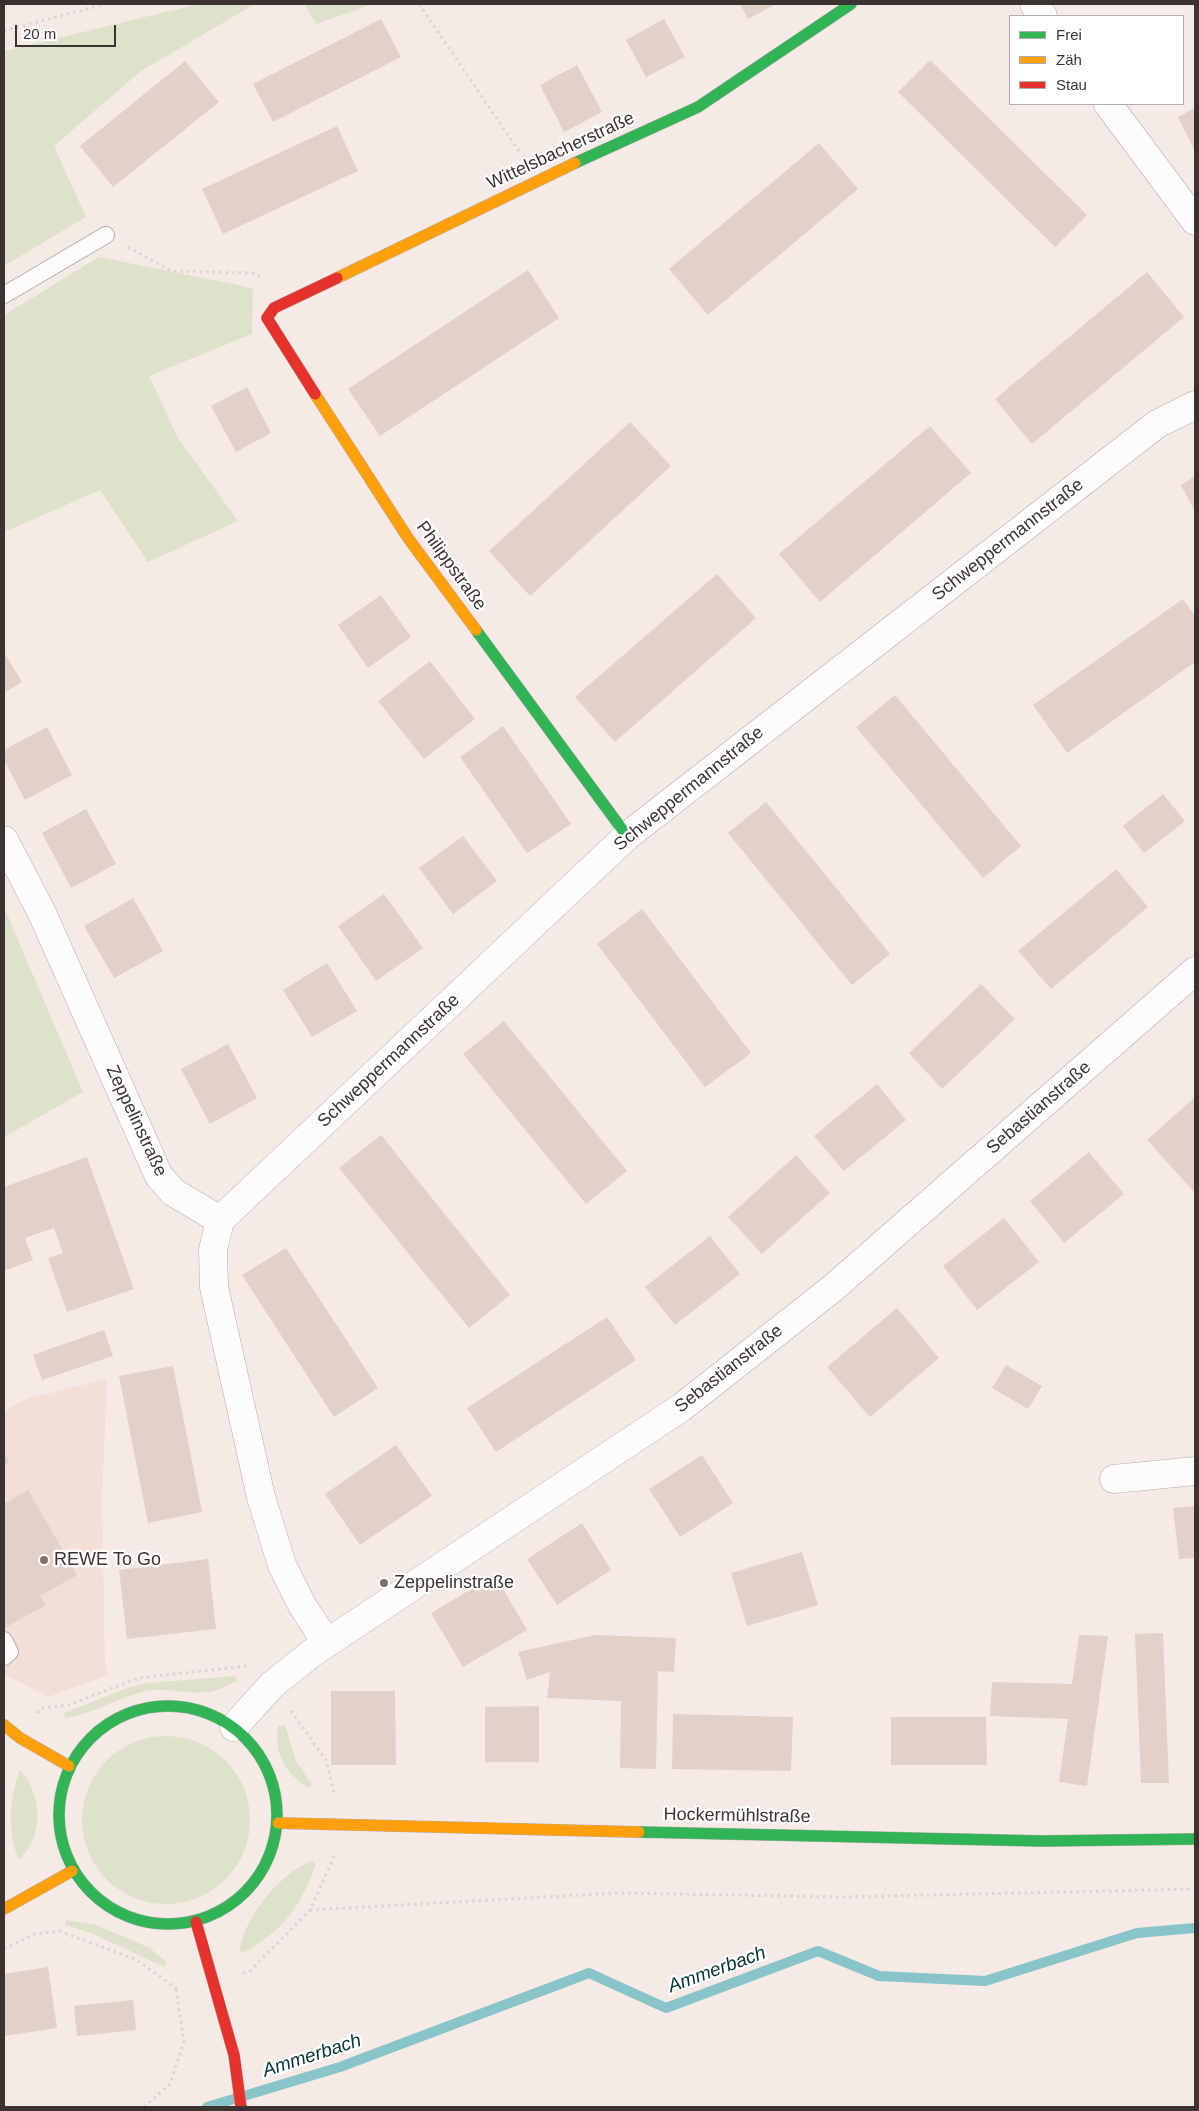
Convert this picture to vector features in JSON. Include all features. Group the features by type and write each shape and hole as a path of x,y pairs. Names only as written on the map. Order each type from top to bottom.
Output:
{"main road":[{"name":"Wittelsbacherstraße","path":"274,308 539,180 698,107 851,4"},
{"name":"Philippstraße","path":"274,308 267,318 408,538 627,836"},
{"path":"173,1705 206,1712 234,1728 260,1756 275,1790 278,1823 272,1851 262,1873 250,1888 220,1912 196,1922 159,1925 125,1917 96,1899 72,1871 60,1840 58,1804 62,1784 69,1766 85,1742 110,1722 140,1709 173,1705"},
{"path":"4,1724 20,1738 69,1766"},
{"name":"Hockermühlstraße","path":"278,1823 1042,1841 1195,1839"},
{"path":"4,1909 72,1871"},
{"path":"196,1922 234,2056 241,2107"}],"street":[{"path":"1034,4 1042,15"},
{"path":"1109,105 1195,221"},
{"name":"Schweppermannstraße","path":"220,1220 627,836 1157,424 1195,405"},
{"name":"Zeppelinstraße","path":"4,840 42,913 159,1176 174,1192 220,1220"},
{"name":"Sebastianstraße","path":"234,1728 272,1685 327,1643 682,1407 833,1288 1195,971"},
{"path":"220,1220 213,1250 214,1287 261,1497 282,1565 303,1607 327,1643"},
{"path":"1114,1479 1195,1471"}],"lane":[{"path":"4,295 106,235"},
{"path":"4,1640 10,1652 4,1657"}],"path":[{"path":"4,31 105,4"},
{"path":"419,4 539,180"},
{"path":"106,235 171,271 253,273 274,283 287,301"},
{"path":"41,1708 68,1705 139,1678 250,1666"},
{"path":"310,1910 618,1893 843,1897 1195,1889"},
{"path":"4,1949 35,1934"},
{"path":"144,2107 170,2084 184,2042 176,1988"}],"shaded area":[{"path":"107,1379 102,1499 105,1664 108,1675 48,1697 4,1674 4,1411 27,1399"}],"green space":[{"path":"199,4 255,4 141,71 54,146 86,217 4,266 4,51"},
{"path":"304,4 373,4 316,24"},
{"path":"99,257 253,288 252,334 149,376 178,438 238,521 148,562 100,490 4,532 4,315"},
{"path":"4,907 83,1092 4,1137"},
{"path":"236,1676 237,1681 212,1691 193,1693 161,1690 146,1691 125,1697 87,1713 65,1718 64,1713 127,1688 148,1683"},
{"path":"285,1725 296,1761 312,1785 309,1788 288,1770 283,1762 277,1736 278,1726"},
{"path":"158,1736 174,1736 206,1746 231,1767 244,1788 250,1820 244,1852 236,1867 219,1885 198,1898 174,1904 158,1904 134,1898 119,1890 96,1867 88,1852 82,1828 82,1812 88,1788 96,1773 119,1750 134,1742"},
{"path":"20,1770 28,1780 33,1791 38,1815 33,1839 19,1860 13,1838 11,1815 16,1781"},
{"path":"312,1860 316,1864 310,1880 297,1906 289,1916 270,1935 257,1944 243,1953 239,1950 249,1922 266,1897 287,1876"},
{"path":"66,1920 96,1925 150,1948 167,1963 164,1967 91,1933 65,1925"}],"building":[{"path":"740,4 776,4 748,19"},
{"path":"381,19 401,57 273,122 253,84"},
{"path":"664,19 685,57 646,77 626,40"},
{"path":"930,60 1087,215 1055,247 898,92"},
{"path":"185,61 219,102 113,187 80,146"},
{"path":"577,65 602,112 564,132 540,85"},
{"path":"1195,108 1195,151 1178,117"},
{"path":"337,126 358,171 223,234 202,189"},
{"path":"819,143 858,189 708,315 669,269"},
{"path":"528,270 559,318 380,436 348,389"},
{"path":"1147,272 1184,317 1032,444 995,399"},
{"path":"247,387 271,433 236,452 211,406"},
{"path":"630,422 671,466 530,596 489,551"},
{"path":"930,426 971,473 820,602 779,554"},
{"path":"1195,476 1195,512 1181,485"},
{"path":"717,574 756,618 615,742 575,697"},
{"path":"381,595 411,637 368,668 338,625"},
{"path":"1183,599 1195,616 1195,662 1067,753 1033,705"},
{"path":"4,652 22,682 4,693"},
{"path":"430,661 475,719 424,759 378,701"},
{"path":"895,695 1021,846 983,878 856,727"},
{"path":"503,726 571,824 527,853 460,757"},
{"path":"47,727 72,775 25,800 4,760 4,750"},
{"path":"1163,794 1185,821 1144,853 1123,826"},
{"path":"766,802 890,954 852,985 728,833"},
{"path":"86,809 116,864 71,888 42,833"},
{"path":"463,836 497,881 453,914 419,868"},
{"path":"1116,869 1148,907 1051,989 1018,951"},
{"path":"384,894 423,948 376,981 338,926"},
{"path":"133,898 163,951 114,978 84,926"},
{"path":"642,909 751,1053 705,1087 597,944"},
{"path":"327,963 357,1011 312,1037 283,990"},
{"path":"981,984 1015,1019 942,1089 909,1053"},
{"path":"504,1021 627,1171 586,1204 463,1054"},
{"path":"228,1044 257,1098 210,1124 181,1069"},
{"path":"877,1084 906,1120 844,1171 814,1136"},
{"path":"1195,1097 1195,1193 1147,1140"},
{"path":"381,1135 510,1295 469,1328 339,1168"},
{"path":"1089,1152 1124,1194 1064,1243 1030,1201"},
{"path":"796,1155 830,1193 762,1254 728,1217"},
{"path":"87,1157 134,1289 67,1312 48,1258 63,1253 54,1228 25,1238 33,1260 4,1271 4,1187"},
{"path":"1004,1218 1039,1262 977,1310 943,1266"},
{"path":"710,1236 740,1274 675,1325 645,1287"},
{"path":"286,1248 378,1388 334,1417 242,1275"},
{"path":"897,1308 939,1358 870,1417 827,1367"},
{"path":"607,1317 636,1360 496,1452 467,1408"},
{"path":"104,1330 113,1356 42,1380 33,1355"},
{"path":"1006,1365 1042,1386 1028,1409 992,1388"},
{"path":"173,1366 202,1512 148,1523 119,1376"},
{"path":"396,1445 432,1496 360,1545 325,1494"},
{"path":"4,1453 9,1462 4,1465"},
{"path":"702,1455 733,1503 680,1537 649,1489"},
{"path":"28,1490 77,1575 40,1596 46,1605 4,1628 4,1504"},
{"path":"1195,1506 1195,1558 1179,1559 1173,1508"},
{"path":"582,1523 611,1570 557,1605 527,1559"},
{"path":"802,1552 818,1605 747,1626 731,1573"},
{"path":"208,1559 216,1629 127,1639 119,1570"},
{"path":"495,1575 527,1630 463,1667 431,1613"},
{"path":"1163,1633 1169,1783 1141,1783 1135,1634"},
{"path":"595,1635 676,1638 674,1672 658,1671 656,1769 620,1768 621,1701 547,1698 550,1672 527,1680 518,1652"},
{"path":"1079,1635 1108,1636 1087,1786 1059,1782 1068,1719 990,1716 992,1682 1072,1684"},
{"path":"331,1691 395,1691 396,1765 331,1765"},
{"path":"539,1706 539,1762 485,1762 485,1707"},
{"path":"673,1714 793,1717 791,1771 672,1769"},
{"path":"891,1717 986,1717 987,1765 891,1765"},
{"path":"48,1967 57,2028 4,2036 4,1974"},
{"path":"133,2000 136,2030 77,2036 74,2006"}],"waterway":[{"name":"Ammerbach","path":"207,2107 340,2067 589,1973 666,2008 818,1951 879,1976 985,1981 1137,1933 1195,1928"}],"traffic: fast":[{"path":"575,163 698,107 851,4"},
{"path":"476,630 627,836"},
{"path":"157,1706 179,1706 200,1710 220,1718 237,1730 253,1746 265,1763 273,1783 277,1815 273,1847 265,1867 253,1884 237,1900 220,1912 200,1920 179,1924 157,1924 136,1920 116,1912 99,1900 83,1884 71,1867 63,1847 59,1826 59,1804 63,1783 71,1763 83,1746 99,1730 116,1718 136,1710 157,1706"},
{"path":"639,1832 1042,1841 1195,1839"}],"traffic: slow":[{"path":"337,278 575,163"},
{"path":"315,394 408,538 476,630"},
{"path":"4,1725 20,1738 69,1766"},
{"path":"278,1823 639,1832"},
{"path":"4,1909 72,1871"}],"traffic: jam":[{"path":"315,394 267,318 274,308 337,278"},
{"path":"196,1922 234,2055 241,2107"}],"place":[{"name":"REWE To Go","path":"44,1560"},
{"name":"Zeppelinstraße","path":"384,1583"}]}
